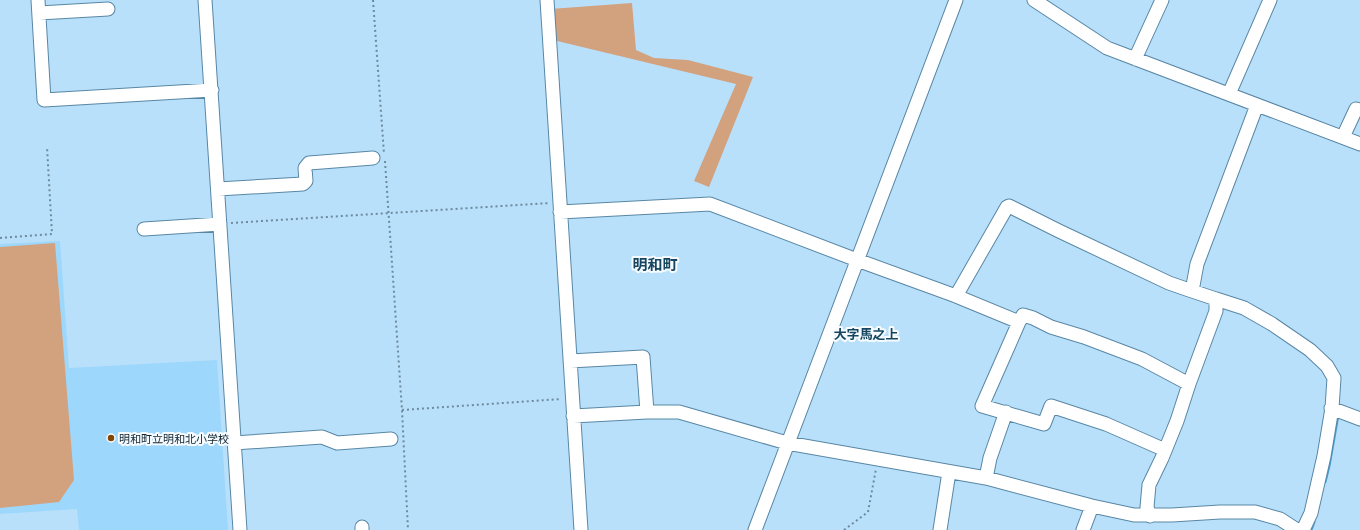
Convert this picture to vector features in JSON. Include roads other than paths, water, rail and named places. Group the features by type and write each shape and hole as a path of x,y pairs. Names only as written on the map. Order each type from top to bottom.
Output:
{"street":[{"path":"205,0 240,530"},
{"path":"547,0 559,207 581,530"},
{"path":"755,530 956,0"},
{"path":"1034,0 1107,48 1360,144"},
{"path":"1135,59 1162,0"},
{"path":"1229,94 1270,0"},
{"path":"108,9 38,6 44,100 212,90"},
{"path":"1192,291 1197,264 1257,105"},
{"path":"1343,137 1356,109 1360,110"},
{"path":"218,189 303,184 306,181 305,168 309,163 372,158"},
{"path":"559,207 710,204 956,296 1019,322"},
{"path":"956,296 1007,207 1009,206 1162,280 1244,308 1272,324 1310,350 1327,366 1334,378 1324,456 1311,513 1303,530"},
{"path":"144,229 220,224"},
{"path":"1150,516 1147,506 1149,485 1177,421 1216,311 1216,299"},
{"path":"1165,450 1106,424 1051,406 1044,424 982,406 1023,315 1051,327 1084,337 1142,359 1189,384"},
{"path":"570,360 643,357 648,412"},
{"path":"1331,408 1360,418"},
{"path":"573,416 679,412 787,443 986,478 1092,506 1134,515 1150,516 1220,512 1255,512 1280,519 1297,530"},
{"path":"986,478 990,458 1006,412"},
{"path":"234,443 322,438 337,443 391,439"},
{"path":"940,530 949,472"},
{"path":"1083,530 1092,506"}],"waterway":[{"path":"1325,482 1338,415"},
{"path":"1311,530 1314,522"}],"place":[{"name":"明和町立明和北小学校","path":"111,438"}],"district":[{"name":"明和町","path":"655,264"},
{"name":"大字馬之上","path":"866,334"}]}
